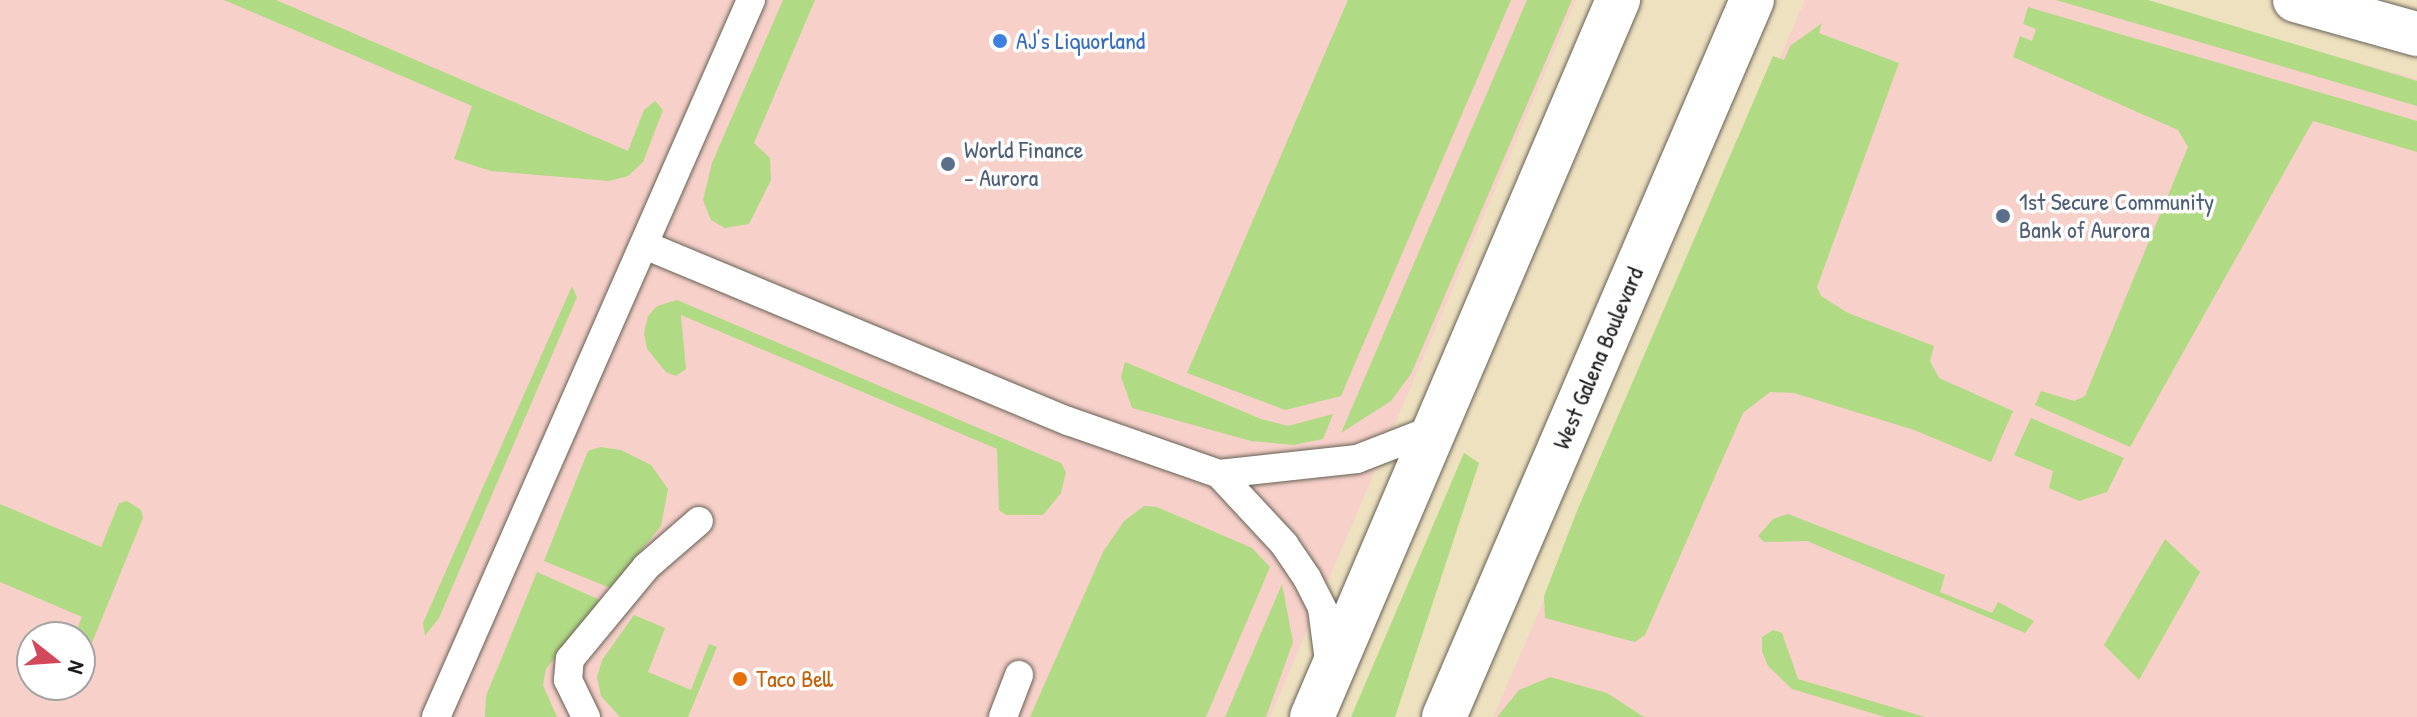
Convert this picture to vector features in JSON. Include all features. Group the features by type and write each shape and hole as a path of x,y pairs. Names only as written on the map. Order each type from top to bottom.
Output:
{"main road":[{"path":"1312,717 1618,0"},
{"name":"West Galena Boulevard","path":"1444,717 1752,0"},
{"path":"2295,0 2417,34"}],"lane":[{"path":"436,717 647,246 751,0"},
{"path":"647,246 1081,426 1219,474 1357,459 1437,428"},
{"path":"1219,474 1284,544 1307,578 1322,608 1331,674"},
{"path":"586,717 568,680 570,659 646,567 699,521"},
{"path":"1003,717 1019,675"}],"shaded area":[{"path":"0,0 1576,0 1270,717 0,717"},
{"path":"1805,0 2133,0 2417,79 2417,717 1493,717"}],"green space":[{"path":"224,0 276,0 628,151 644,110 655,101 663,110 643,162 628,176 609,181 491,171 454,159 472,106"},
{"path":"783,0 815,0 754,143 770,158 771,180 749,224 725,228 711,220 703,200 712,163"},
{"path":"1348,0 1511,0 1341,396 1285,410 1187,373"},
{"path":"1527,0 1572,0 1411,374 1391,401 1341,433"},
{"path":"2056,0 2148,0 2417,81 2417,106"},
{"path":"2028,7 2417,121 2417,152 2313,121 2130,447 2035,405 2041,391 2074,401 2085,396 2188,147 2178,130 2013,57 2020,36 2032,41 2036,29 2023,24"},
{"path":"1822,23 1819,33 1899,63 1817,287 1821,296 1848,313 1934,346 1930,361 1939,378 2013,411 1991,462 1914,430 1794,393 1770,392 1743,413 1645,635 1635,642 1545,618 1544,596 1577,511 1773,56 1784,60 1790,46"},
{"path":"572,286 577,297 439,618 425,636 423,623"},
{"path":"677,300 1061,463 1066,472 1061,493 1043,515 1006,515 999,510 997,449 681,315 686,369 676,376 666,372 647,349 644,333 648,316 657,306"},
{"path":"1125,362 1261,419 1288,426 1333,414 1323,439 1293,445 1251,441 1132,408 1121,377"},
{"path":"2031,418 2124,458 2107,492 2079,501 2049,488 2053,471 2014,455"},
{"path":"600,447 621,450 651,465 668,489 661,526 610,588 544,561 588,451"},
{"path":"1464,453 1479,463 1395,717 1351,717"},
{"path":"127,501 141,510 143,518 96,633 96,621 80,621 82,617 0,582 0,504 101,547 119,503"},
{"path":"1144,506 1157,507 1252,548 1270,567 1206,717 1030,717 1103,552 1124,521"},
{"path":"1788,514 1945,575 1940,592 1992,613 1998,602 2034,621 2025,633 1807,541 1764,542 1758,536 1773,519"},
{"path":"2165,539 2200,572 2139,680 2104,645"},
{"path":"537,572 600,600 546,669 543,685 557,717 485,717 486,696"},
{"path":"1282,584 1293,642 1266,717 1225,717"},
{"path":"634,615 665,628 648,672 691,690 709,644 717,647 688,717 620,717 601,696 597,677 602,660"},
{"path":"1773,630 1782,633 1798,679 1925,717 1885,717 1792,689 1768,666 1762,651 1762,637"},
{"path":"1550,677 1607,693 1644,717 1497,717 1519,690"}],"place":[{"name":"AJ's Liquorland","path":"1000,41"},
{"name":"World Finance - Aurora","path":"948,164"},
{"name":"1st Secure Community Bank of Aurora","path":"2003,216"},
{"name":"Taco Bell","path":"740,679"}]}
